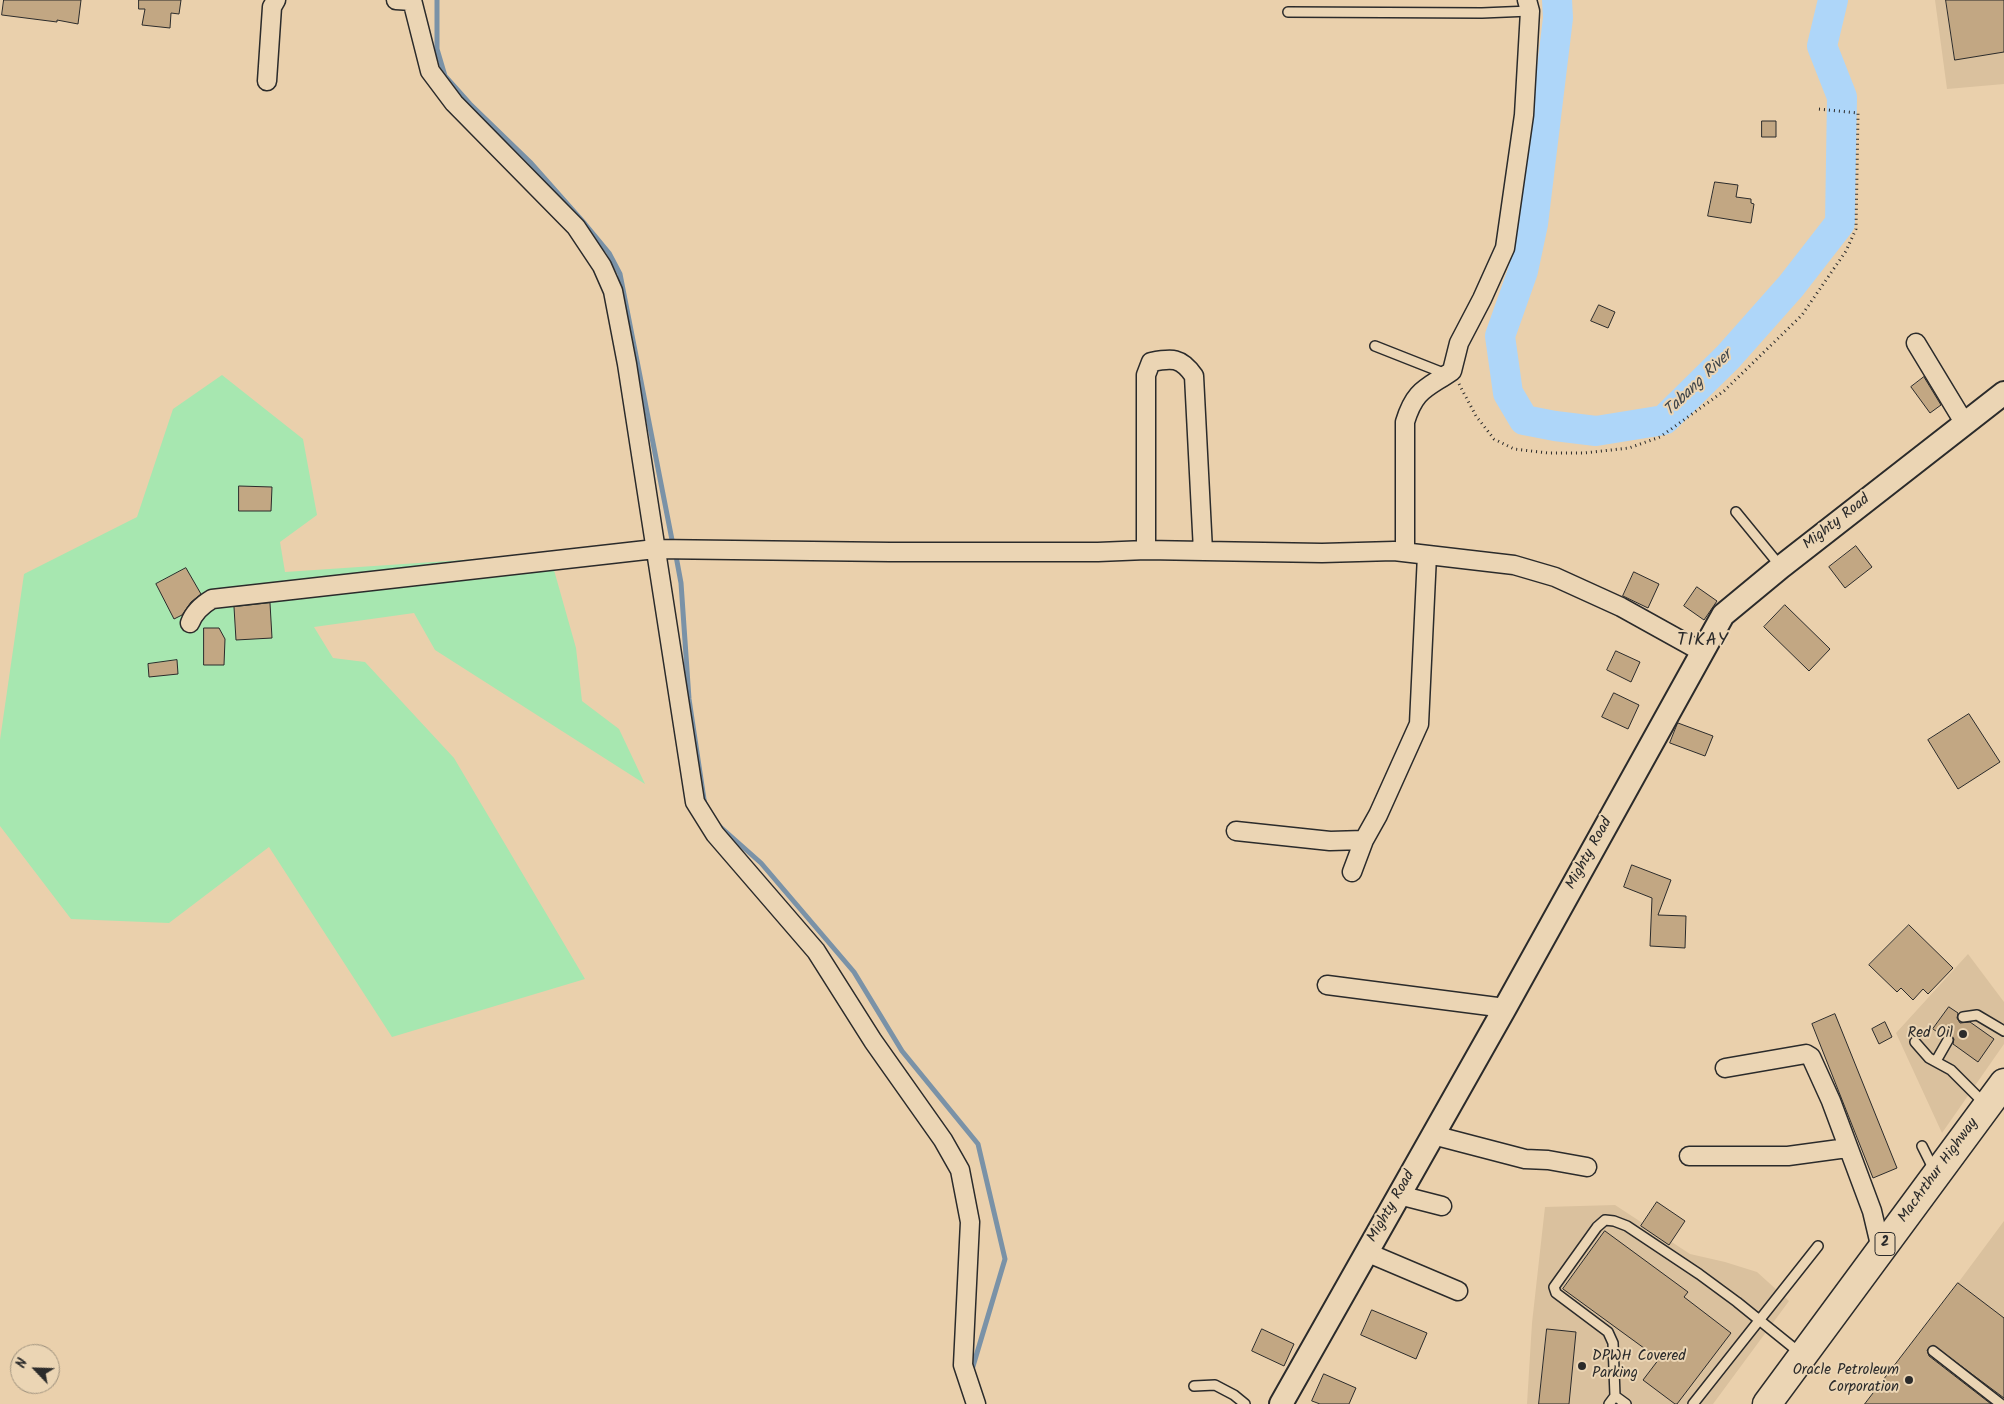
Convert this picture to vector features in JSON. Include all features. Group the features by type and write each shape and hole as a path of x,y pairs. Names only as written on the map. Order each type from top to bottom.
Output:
{"highway":[{"name":"MacArthur Highway","path":"1767,1404 2004,1084"}],"street":[{"path":"267,81 272,8 276,0"},
{"path":"407,0 430,71 454,103 576,227 602,266 613,291 627,364 695,802 716,834 816,951 873,1041 943,1140 960,1170 970,1222 963,1365 976,1404"},
{"path":"1405,552 1405,422 1410,404 1429,384 1449,373 1459,343 1482,300 1506,248 1524,115 1529,5"},
{"path":"1916,342 1965,424"},
{"path":"1146,550 1146,375 1151,362 1171,358 1186,365 1194,376 1203,551"},
{"name":"Mighty Road","path":"1281,1404 1505,1008 1723,615 1781,567 2004,393"},
{"path":"190,623 193,615 212,599 655,549 950,552 1146,550 1405,552 1514,565 1555,577 1621,607 1702,652"},
{"path":"1352,872 1364,840 1378,814 1418,724 1427,555"},
{"path":"1236,831 1330,842 1364,840"},
{"path":"1327,985 1505,1008"},
{"path":"1725,1068 1806,1054 1812,1057 1831,1101 1872,1211 1881,1249"},
{"path":"1433,1135 1525,1159 1548,1160 1587,1167"},
{"path":"1690,1156 1788,1156 1847,1148"},
{"path":"1399,1195 1442,1206"},
{"path":"1366,1252 1458,1291"}],"lane":[{"path":"1288,12 1482,12 1529,5"},
{"path":"1375,346 1449,373"},
{"path":"1736,512 1781,567"},
{"path":"1963,1017 1977,1015 2004,1031"},
{"path":"1936,1061 1948,1040"},
{"path":"1915,1042 1929,1058 1951,1070 1987,1106"},
{"path":"1922,1146 1936,1174"},
{"path":"1609,1404 1615,1396 1613,1343 1608,1332 1554,1290 1554,1287 1597,1227 1605,1220 1627,1226 1699,1274 1803,1355"},
{"path":"1693,1404 1818,1246"},
{"path":"1932,1351 2001,1404"},
{"path":"1194,1386 1215,1385 1234,1395 1245,1404"},
{"path":"1615,1396 1626,1404"}],"path":[{"path":"1449,373 1476,416 1494,439 1514,449 1548,453 1584,454 1629,448 1660,437 1724,391 1802,314 1846,251 1856,229 1858,113 1818,108"}],"shaded area":[{"path":"1935,0 2004,0 2004,84 1947,89"},
{"path":"1968,954 2004,1002 2004,1044 1942,1133 1896,1033"},
{"path":"1615,1205 1690,1254 1757,1272 1789,1301 1713,1404 1527,1404 1532,1323 1545,1207"},
{"path":"2004,1221 2004,1404 1865,1404 1958,1283"}],"green space":[{"path":"222,375 303,439 317,515 280,542 285,572 552,554 552,563 576,648 582,701 619,729 645,784 435,650 414,613 314,627 333,658 365,662 454,758 585,979 392,1037 269,847 169,923 71,919 0,826 0,740 24,574 137,517 173,409"}],"building":[{"path":"4,0 81,0 78,24 57,20 57,22 2,15"},
{"path":"139,0 181,0 179,14 171,13 170,28 142,25 145,9 139,9"},
{"path":"1946,0 2004,0 2004,52 1955,60"},
{"path":"1762,121 1776,121 1776,137 1762,137"},
{"path":"1715,182 1738,185 1736,197 1751,199 1751,203 1754,204 1751,223 1708,216"},
{"path":"1599,305 1615,312 1608,328 1591,321"},
{"path":"1924,377 1941,405 1930,413 1911,387"},
{"path":"239,486 272,487 271,511 239,511"},
{"path":"1856,546 1872,567 1845,588 1829,567"},
{"path":"186,568 201,594 191,602 182,615 174,619 156,584"},
{"path":"1634,572 1659,584 1648,608 1623,596"},
{"path":"1697,587 1717,601 1704,620 1684,606"},
{"path":"270,603 272,638 236,640 234,607"},
{"path":"1785,605 1830,649 1809,671 1764,627"},
{"path":"204,628 219,628 225,639 224,665 204,665"},
{"path":"1616,651 1640,662 1631,682 1607,670"},
{"path":"177,660 178,674 149,677 148,664"},
{"path":"1614,693 1639,705 1628,729 1602,717"},
{"path":"1969,714 2000,762 1958,789 1928,740"},
{"path":"1678,723 1713,736 1705,756 1670,743"},
{"path":"1632,865 1671,880 1658,915 1686,916 1685,948 1650,946 1652,898 1624,887"},
{"path":"1909,925 1953,968 1928,994 1923,989 1913,1000 1901,988 1897,992 1869,965"},
{"name":"Red Oil","path":"1949,1007 1958,1013 1957,1018 1960,1023 1970,1022 1994,1039 1978,1062 1953,1044 1954,1039 1951,1035 1943,1036 1933,1029"},
{"path":"1835,1014 1897,1168 1873,1178 1812,1024"},
{"path":"1885,1022 1892,1037 1879,1044 1872,1029"},
{"path":"1657,1202 1685,1221 1669,1245 1641,1226"},
{"path":"1605,1231 1688,1292 1684,1297 1731,1333 1677,1404 1643,1380 1659,1359 1563,1289"},
{"path":"1958,1283 2004,1318 2004,1398 1933,1345 1927,1350 1929,1356 1991,1404 1865,1404"},
{"path":"1372,1310 1427,1333 1416,1359 1361,1335"},
{"path":"1262,1329 1294,1344 1284,1366 1252,1351"},
{"path":"1547,1329 1576,1332 1569,1404 1539,1404"},
{"path":"1324,1374 1356,1388 1349,1404 1320,1404 1312,1401"}],"waterway":[{"path":"437,0 437,49 445,76 470,104 530,162 585,224 609,253 620,274 673,545"},
{"name":"Tabang River","path":"1557,0 1558,18 1533,224 1523,271 1500,336 1508,393 1524,420 1596,431 1664,420 1728,357 1791,286 1840,223 1842,97 1822,46 1833,0"},
{"path":"676,556 681,583 689,699 705,806"},
{"path":"717,824 761,863 854,972 902,1051 978,1144 1005,1259 971,1373"}],"place":[{"name":"Red Oil","path":"1963,1034"},
{"name":"DPWH Covered Parking","path":"1582,1366"},
{"name":"Oracle Petroleum Corporation","path":"1909,1380"}],"district":[{"name":"TIKAY","path":"1703,642"}]}
